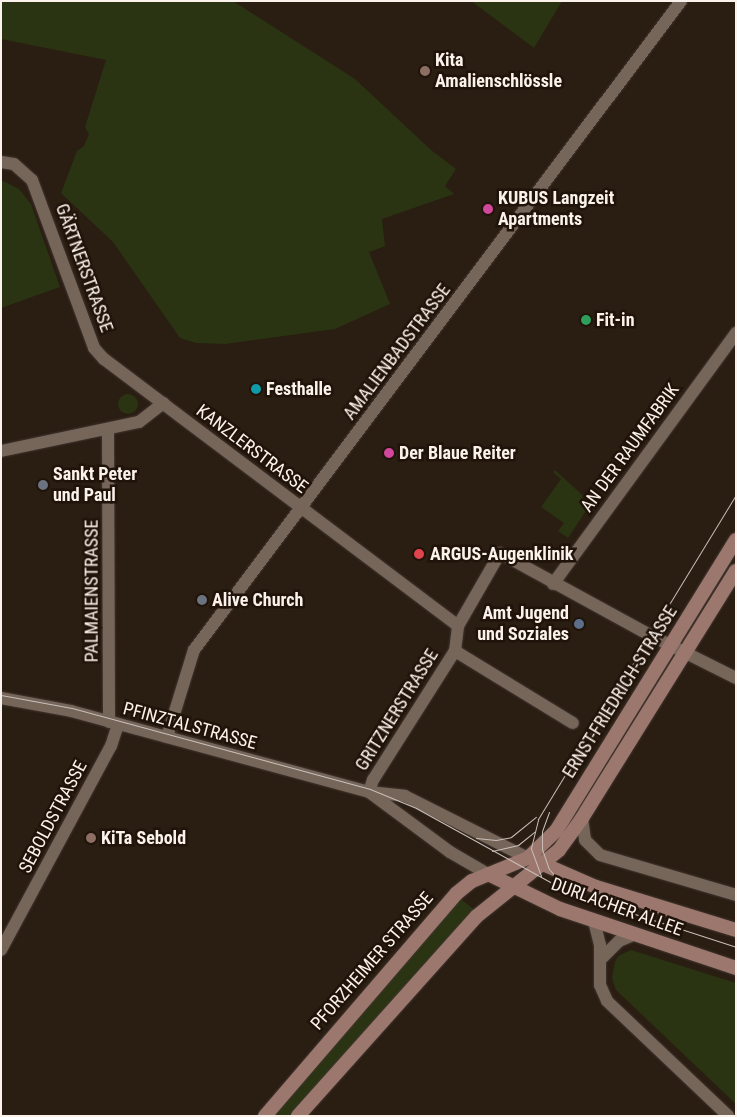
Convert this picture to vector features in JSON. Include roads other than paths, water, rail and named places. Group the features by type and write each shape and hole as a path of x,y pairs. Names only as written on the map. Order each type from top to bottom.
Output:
{"main road":[{"name":"ERNST-FRIEDRICH-STRASSE","path":"528,858 556,830 672,646 736,540"},
{"name":"ERNST-FRIEDRICH-STRASSE","path":"542,864 559,850 582,818 736,571"},
{"name":"DURLACHER ALLEE","path":"528,858 596,887 736,930"},
{"name":"PFORZHEIMER STRASSE","path":"265,1116 431,920 465,886 488,874 528,858"},
{"path":"298,1116 453,941 512,887 542,864"},
{"name":"DURLACHER ALLEE","path":"488,874 512,887 594,921 736,968"}],"street":[{"name":"AMALIENBADSTRASSE","path":"167,737 194,650 681,1"},
{"name":"GÄRTNERSTRASSE","path":"1,162 14,164 32,180 94,348 104,359 163,403"},
{"name":"AN DER RAUMFABRIK","path":"553,584 736,333"},
{"name":"KANZLERSTRASSE","path":"163,403 458,626"},
{"path":"1,451 139,422 163,403"},
{"name":"PALMAIENSTRASSE","path":"108,430 113,724"},
{"name":"GRITZNERSTRASSE","path":"369,792 454,650 458,626 500,553 553,584 736,678"},
{"path":"454,650 573,724"},
{"name":"PFINZTALSTRASSE","path":"1,698 71,711 113,724 369,792 414,799 528,858"},
{"name":"SEBOLDSTRASSE","path":"1,950 112,746 113,724"},
{"name":"PFINZTALSTRASSE","path":"369,792 450,852 488,874"},
{"path":"582,818 585,840 600,855 736,895"},
{"path":"594,921 600,945 600,986 607,1001 728,1116"},
{"path":"600,960 619,941 633,935"}],"tram line":[{"path":"541,876 531,848 538,819 736,495"},
{"path":"1,695 72,708 370,789 416,808 570,893 736,947"},
{"path":"549,812 542,831 542,849 549,869 563,885"},
{"path":"476,838 496,840 511,837 536,817"},
{"path":"492,851 518,845 534,832"}],"place":[{"name":"Kita Amalienschlössle","path":"425,71"},
{"name":"KUBUS Langzeit Apartments","path":"488,209"},
{"name":"Fit-in","path":"586,320"},
{"name":"Festhalle","path":"256,389"},
{"name":"Der Blaue Reiter","path":"389,453"},
{"name":"Sankt Peter und Paul","path":"43,485"},
{"name":"ARGUS-Augenklinik","path":"419,554"},
{"name":"Alive Church","path":"202,600"},
{"name":"Amt Jugend und Soziales","path":"579,624"},
{"name":"KiTa Sebold","path":"91,838"}]}
